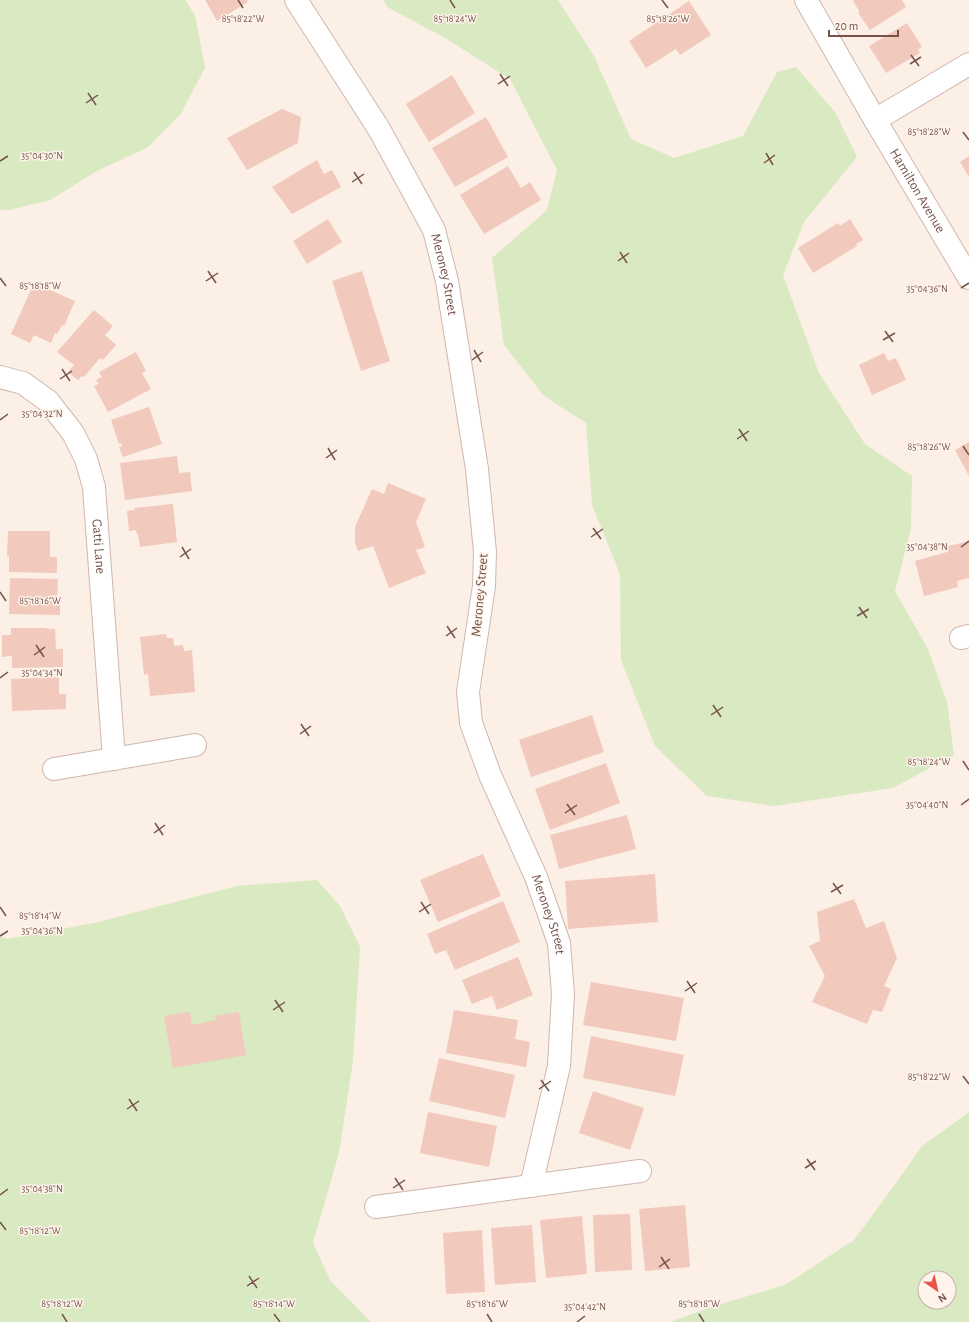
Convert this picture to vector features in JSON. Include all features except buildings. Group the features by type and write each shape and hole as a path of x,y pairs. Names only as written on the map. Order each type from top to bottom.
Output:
{"street":[{"name":"Meroney Street","path":"296,0 379,129 434,230 447,281 476,469 485,552 484,586 468,692 471,723 490,775 536,877 559,943 560,950 563,994 559,1066 531,1186"},
{"name":"Hamilton Avenue","path":"806,0 969,278"},
{"path":"875,120 969,64"},
{"name":"Gatti Lane","path":"0,377 23,383 48,401 72,433 86,459 94,487 114,759"},
{"path":"54,769 195,745"},
{"path":"376,1208 640,1171"}],"green space":[{"path":"0,0 185,0 195,15 205,68 180,115 148,147 97,171 50,200 9,210 0,210"},
{"path":"383,0 558,0 594,56 631,139 674,158 743,136 777,72 796,67 835,112 857,157 804,222 783,275 819,373 865,444 912,476 911,528 895,591 928,649 947,702 954,755 893,788 774,806 707,796 655,746 621,660 620,574 592,505 586,423 544,396 504,345 492,258 547,210 557,170 510,79 445,38 387,7"},
{"path":"317,880 340,906 360,947 353,1061 339,1153 313,1243 330,1280 371,1322 0,1322 0,936 7,939 94,923 237,886"},
{"path":"969,1112 969,1322 670,1322 714,1306 785,1285 854,1240 922,1146"}]}
